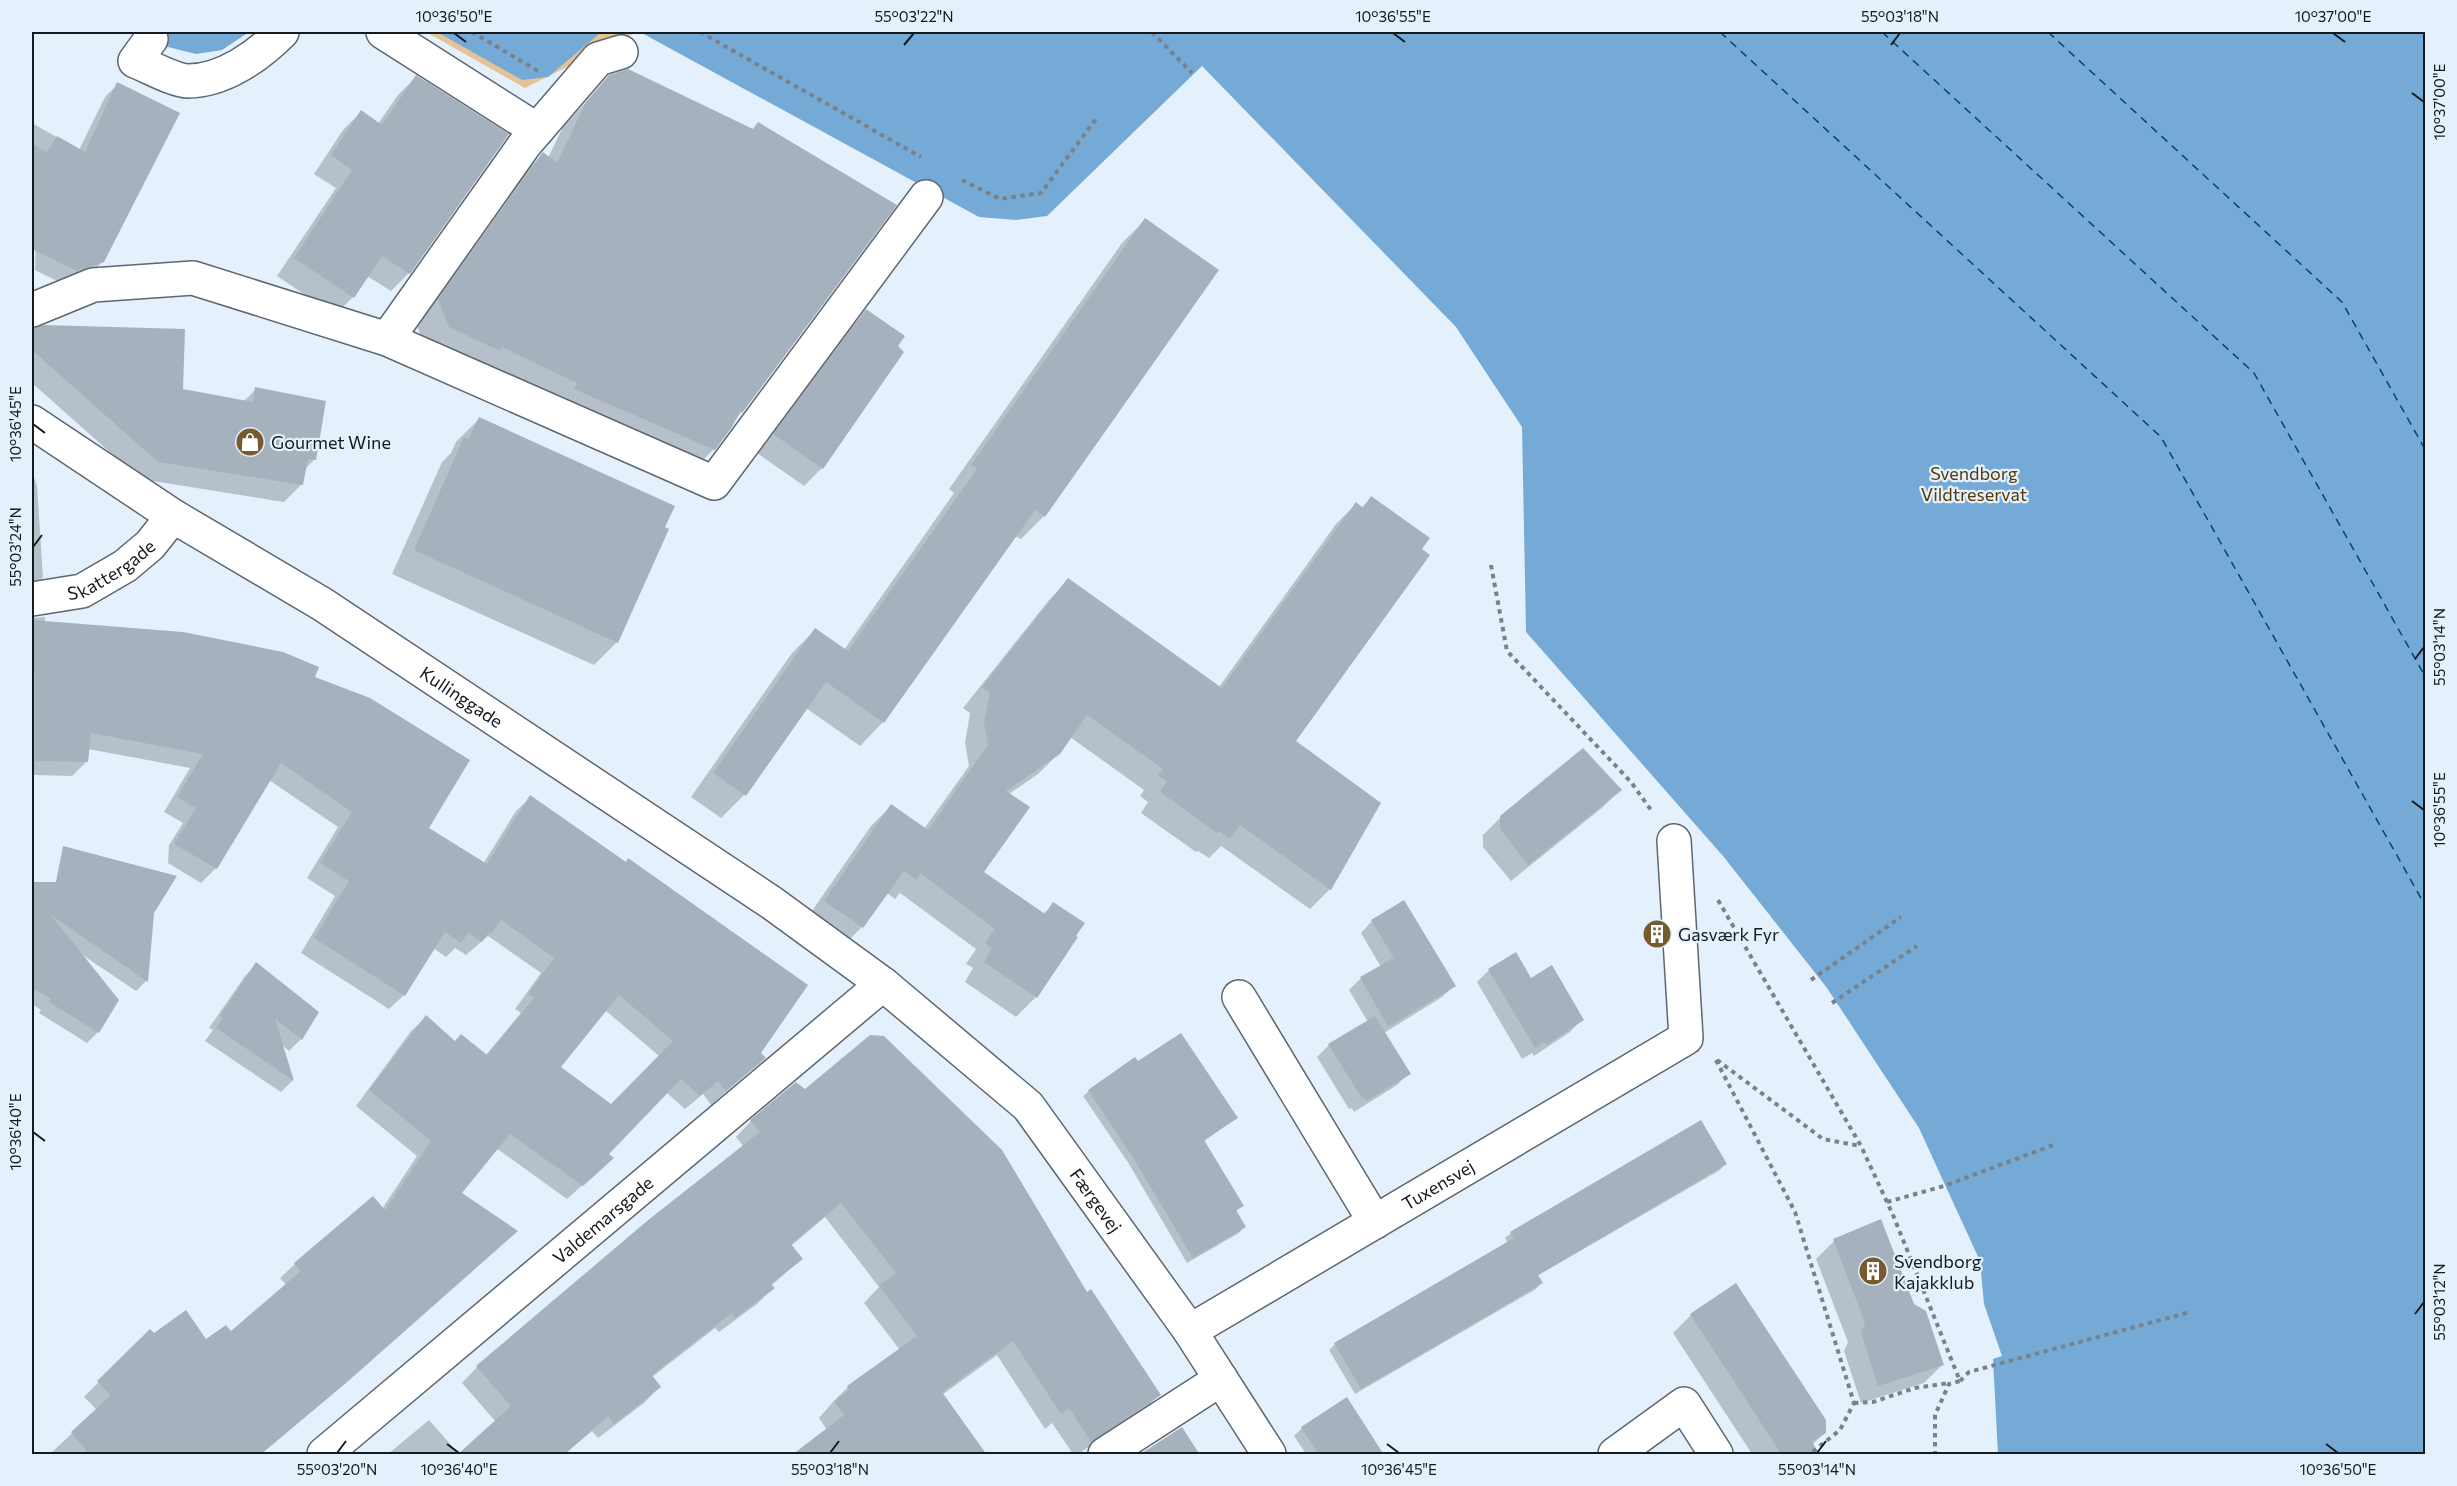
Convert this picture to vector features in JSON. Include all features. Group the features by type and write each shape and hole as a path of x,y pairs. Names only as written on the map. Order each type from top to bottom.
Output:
{"street":[{"path":"151,39 135,61 186,81 223,75 282,32"},
{"path":"382,32 537,130"},
{"path":"387,339 525,144 598,59 621,52"},
{"path":"32,310 93,285 193,278 387,339 714,483 926,197"},
{"name":"Kullinggade","path":"32,422 172,516 332,610 772,903 883,984"},
{"name":"Skattergade","path":"32,599 82,591 125,566 150,545 172,516"},
{"path":"1674,841 1686,1038"},
{"name":"Færgevej","path":"883,984 1028,1106 1190,1331 1269,1455"},
{"name":"Valdemarsgade","path":"324,1455 883,984"},
{"path":"1239,997 1375,1222"},
{"name":"Tuxensvej","path":"1190,1331 1686,1038"},
{"path":"1105,1455 1221,1379"},
{"path":"1615,1455 1684,1404 1716,1455"}],"path":[{"path":"471,32 548,77"},
{"path":"700,32 927,161"},
{"path":"1152,32 1192,73"},
{"path":"958,178 1000,199 1041,193 1098,116"},
{"path":"1811,980 1901,917"},
{"path":"1832,1003 1917,946"},
{"path":"1686,1038 1823,1139 1861,1146 1887,1202 1960,1381"},
{"path":"1716,1059 1795,1212 1854,1403 1840,1430 1810,1455"},
{"path":"1887,1202 1944,1186 2056,1144"},
{"path":"1935,1455 1935,1415 1949,1384 1960,1381 1969,1372 2190,1312"},
{"path":"1854,1403 1873,1402 1915,1388 1960,1381"}],"shaded area":[{"path":"426,32 637,32 525,88"}],"water":[{"path":"140,32 249,32 222,50 196,54 160,45"},
{"path":"437,32 619,32 599,34 548,77 522,80"},
{"name":"Svendborg Vildtreservat","path":"640,32 2425,32 2425,1454 1998,1454 1993,1359 2002,1356 1984,1304 1980,1261 1919,1128 1827,988 1723,856 1526,632 1522,427 1456,327 1202,66 1047,216 1016,220 979,217"}],"building":[{"path":"628,69 753,129 758,122 897,205 742,413 740,411 732,427 715,450 574,389 577,383 502,347 500,351 449,327 438,299 543,152 557,163 586,102 609,75"},
{"path":"416,75 509,134 410,274 382,256 354,298 294,258 352,170 331,155 361,110 382,125"},
{"path":"117,82 180,113 104,262 77,271 32,249 32,144 47,152 57,136 85,152"},
{"path":"1145,218 1219,270 1045,517 1035,510 884,723 826,682 746,796 713,773 815,628 848,651 977,469 971,465"},
{"path":"866,309 905,336 898,346 904,352 823,469 773,434"},
{"path":"44,325 185,329 183,389 253,402 255,387 326,401 316,460 308,459 303,485 158,462 32,350 32,328"},
{"path":"479,417 675,506 665,527 669,529 618,643 414,550 464,437 468,439"},
{"path":"1371,496 1430,538 1422,549 1430,555 1296,741 1381,803 1331,890 1240,825 1230,839 1219,831 1217,833 1160,792 1167,781 1158,776 1163,769 1087,715 1060,754 1006,791 1030,807 984,872 1045,914 1053,902 1085,923 1037,998 984,962 992,948 985,943 995,929 920,873 916,880 904,871 863,928 824,901 891,804 928,830 988,745 984,722 990,693 982,687 1068,578 1222,688 1356,502 1363,508"},
{"path":"32,620 183,632 283,652 319,667 315,677 370,698 470,760 429,828 487,864 530,795 626,862 628,858 808,985 761,1053 766,1058 726,1091 718,1081 700,1096 681,1079 609,1154 614,1158 583,1186 510,1134 462,1193 518,1231 346,1383 260,1455 90,1455 71,1432 111,1395 97,1381 150,1329 154,1333 186,1310 206,1339 226,1325 231,1331 301,1271 294,1263 373,1196 385,1210 431,1141 369,1090 426,1015 455,1041 461,1034 487,1055 534,998 528,994 554,958 501,920 482,942 468,933 461,943 445,932 405,996 314,938 349,881 320,863 352,812 281,763 217,869 174,844 196,808 177,797 203,754 91,733 88,762 35,761 35,672 32,671","holes":["619,995 673,1041 611,1104 561,1067"]},
{"path":"1583,748 1622,790 1528,865 1500,829 1500,816"},
{"path":"63,846 177,876 154,913 148,982 51,915 119,1000 99,1033 49,1002 51,999 32,988 32,882 56,882"},
{"path":"1404,900 1456,986 1388,1027 1360,977 1394,958 1371,920"},
{"path":"1516,952 1531,978 1552,965 1584,1020 1546,1045 1544,1042 1535,1048 1488,969"},
{"path":"256,962 319,1012 302,1040 275,1019 294,1081 216,1028 223,1017 220,1016"},
{"path":"1375,1016 1411,1074 1366,1101 1328,1044"},
{"path":"1181,1033 1238,1118 1204,1140 1244,1206 1236,1210 1246,1227 1193,1258 1134,1159 1088,1090 1135,1057 1138,1061"},
{"path":"870,1035 884,1036 1002,1150 1087,1292 1091,1289 1161,1395 1091,1442 1069,1408 1061,1414 1013,1341 942,1392 987,1455 792,1455 844,1415 834,1401 849,1390 847,1386 917,1336 879,1286 896,1273 841,1203 791,1244 803,1259 771,1284 775,1288 735,1318 732,1313 652,1375 661,1387 614,1424 608,1416 564,1455 457,1455 511,1406 476,1366 647,1221 760,1132 750,1120 796,1082 805,1089"},
{"path":"1701,1120 1727,1164 1538,1275 1543,1283 1361,1389 1334,1343 1514,1238 1510,1232"},
{"name":"Svendborg Kajakklub","path":"1881,1219 1914,1304 1926,1311 1944,1365 1878,1386 1861,1332 1865,1323 1833,1239"},
{"path":"1736,1283 1826,1420 1826,1433 1812,1442 1820,1455 1782,1455 1690,1314"},
{"path":"1347,1397 1384,1455 1319,1455 1301,1427"},
{"path":"1182,1427 1200,1455 1139,1455"}],"ferry route":[{"path":"1720,32 2161,437 2426,907"},
{"path":"1882,32 2254,373 2426,678"},
{"path":"2048,32 2342,302 2426,451"}],"place":[{"name":"Gourmet Wine","path":"250,442"},
{"name":"Gasværk Fyr","path":"1657,934"},
{"name":"Svendborg Kajakklub","path":"1873,1271"}]}
